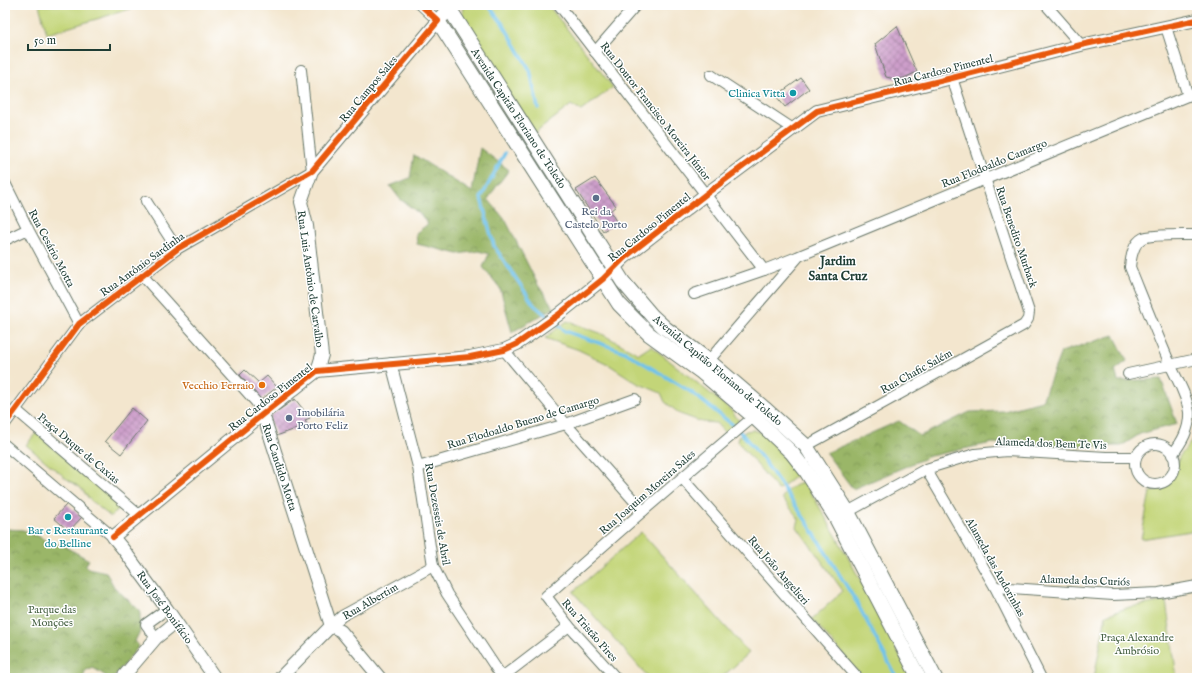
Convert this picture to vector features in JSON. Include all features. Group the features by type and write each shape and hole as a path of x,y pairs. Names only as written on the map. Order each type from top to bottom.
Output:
{"main road":[{"name":"Rua Campos Sales","path":"438,21 450,7"},
{"name":"Avenida Capitão Floriano de Toledo","path":"450,7 560,184 624,282 652,316 665,328 709,361 754,416 806,446 842,515 935,678"},
{"name":"Avenida Capitão Floriano de Toledo","path":"438,21 619,304 649,334 700,372 754,416 792,453 842,515 919,678"},
{"path":"546,190 560,184"}],"street":[{"path":"421,5 438,21"},
{"name":"Rua Doutor Francisco Moreira Júnior","path":"559,5 764,270"},
{"path":"595,52 636,5"},
{"path":"1046,5 1081,44"},
{"name":"Rua Cardoso Pimentel","path":"112,537 317,370 470,357 504,350 517,344 539,330 558,315 603,279 624,258 706,194 817,111 952,78 1081,44 1197,20"},
{"name":"Rua Campos Sales","path":"312,171 438,21"},
{"path":"1166,27 1192,94"},
{"name":"Rua Luis Antônio de Carvalho","path":"301,70 312,171 301,202 307,226 322,355 317,370"},
{"path":"711,75 793,129"},
{"name":"Rua Benedito Murback","path":"952,78 1029,312"},
{"name":"Rua Flodoaldo Camargo","path":"694,294 764,270 799,256 1192,94"},
{"name":"Rua Antônio Sardinha","path":"16,410 79,324 177,249 312,171"},
{"name":"Rua Cesário Motta","path":"5,183 79,324"},
{"path":"146,201 177,249"},
{"path":"5,240 28,229"},
{"path":"1172,455 1182,441 1188,424 1189,412 1186,396 1170,364 1130,266 1132,255 1142,238 1153,236 1197,235"},
{"name":"Rua Flodoaldo Camargo","path":"700,372 799,256"},
{"name":"Rua Candido Motta","path":"142,275 256,402 263,414 331,626"},
{"name":"Rua Chafic Salém","path":"806,446 1024,325 1028,319 1029,312"},
{"path":"504,350 566,424 643,511"},
{"path":"1128,374 1197,359"},
{"name":"Rua Dezesseis de Abril","path":"391,363 418,467 433,566 447,594 502,678"},
{"name":"Rua Flodoaldo Bueno de Camargo","path":"418,467 566,424 635,399"},
{"path":"5,424 16,410"},
{"name":"Praça Duque de Caxias","path":"16,410 139,515"},
{"name":"Rua Joaquim Moreira Sales","path":"546,596 754,416"},
{"path":"1159,444 1164,446 1172,455 1175,466 1171,476 1161,483 1156,484 1145,482 1140,478 1135,468 1136,457 1138,452 1148,445 1159,444"},
{"path":"5,445 112,537"},
{"name":"Alameda dos Bem Te Vis","path":"842,515 926,469 975,454 1007,451 1106,457 1136,457"},
{"name":"Alameda das Andorinhas","path":"926,469 995,587 1041,678"},
{"name":"Rua João Angelieri","path":"682,478 858,678"},
{"name":"Rua José Bonifácio","path":"112,537 123,549 167,609 215,678"},
{"name":"Rua Albertim","path":"280,678 342,616 433,566"},
{"name":"Alameda dos Curiós","path":"995,587 1113,595 1160,592 1197,586"},
{"name":"Rua Tristão Pires","path":"546,596 569,626 616,678"},
{"path":"156,638 146,624 167,609"},
{"path":"122,678 156,638 176,622"},
{"path":"331,626 341,631 380,678"},
{"path":"502,678 569,626"}],"green space":[{"path":"39,5 143,5 47,34"},
{"path":"463,5 548,5 613,87 581,111 571,105 534,134 465,25 462,15"},
{"path":"480,148 509,170 488,199 506,221 538,285 554,308 512,332 500,288 483,267 489,254 479,251 458,254 417,244 416,233 428,224 421,215 400,199 390,186 410,178 414,155 472,192"},
{"path":"567,321 600,333 639,354 651,346 731,410 740,422 725,433 716,423 702,422 680,414 665,402 661,393 637,383 608,364 579,350 545,338"},
{"path":"1114,335 1127,361 1115,370 1118,381 1161,379 1177,424 1140,434 1121,446 1046,446 992,443 930,456 853,489 826,453 899,421 920,436 970,412 1004,411 1042,401 1061,352"},
{"path":"753,430 763,433 797,472 797,475 778,490 738,442 739,436 746,431"},
{"path":"1197,431 1197,530 1141,539 1150,492 1163,488 1171,480 1176,472 1179,457 1192,441"},
{"path":"36,433 121,506 111,517 90,500 81,488 67,479 26,445"},
{"path":"802,482 805,483 847,555 911,678 863,678 812,619 843,591 797,527 799,519 782,498 790,488"},
{"name":"Parque das Monções","path":"5,529 23,530 48,542 64,546 89,560 85,566 106,572 114,587 140,611 140,631 135,641 139,646 113,678 109,678 92,667 85,671 83,678 5,678"},
{"path":"641,532 749,653 721,678 649,678 573,592"},
{"name":"Praça Alexandre Ambrósio","path":"1166,601 1177,678 1094,678 1106,615 1130,607"}],"building":[{"path":"897,26 917,72 904,78 895,79 886,77 875,44"},
{"name":"Clinica Vitta","path":"801,78 809,89 785,107 776,96"},
{"name":"Rei da Castelo Porto","path":"595,178 616,206 610,211 617,223 603,231 576,190"},
{"name":"Vecchio Ferraio","path":"245,370 259,383 267,376 277,387 261,400 240,375"},
{"name":"Imobilária Porto Feliz","path":"295,399 310,418 305,420 307,425 276,436 269,417"},
{"path":"132,408 147,421 121,454 105,441"},
{"name":"Bar e Restaurante do Belline","path":"67,504 82,517 69,531 54,518"}],"waterway":[{"path":"488,5 503,24 530,70 538,108"},
{"path":"505,153 481,198 494,246 534,305 565,331 625,352 691,392 733,425 743,435 762,458 807,522 857,603 897,678"}],"cycle path":[{"path":"5,424 79,324 177,249 312,171 438,21 421,5"},
{"path":"113,537 317,371 470,357 504,350 517,344 558,315 603,279 624,258 706,194 817,111 1081,45 1197,20"}],"place":[{"name":"Clinica Vitta","path":"793,93"},
{"name":"Rei da Castelo Porto","path":"596,198"},
{"name":"Vecchio Ferraio","path":"262,385"},
{"name":"Imobilária Porto Feliz","path":"289,418"},
{"name":"Bar e Restaurante do Belline","path":"68,517"}],"district":[{"name":"Jardim Santa Cruz","path":"838,268"}]}
